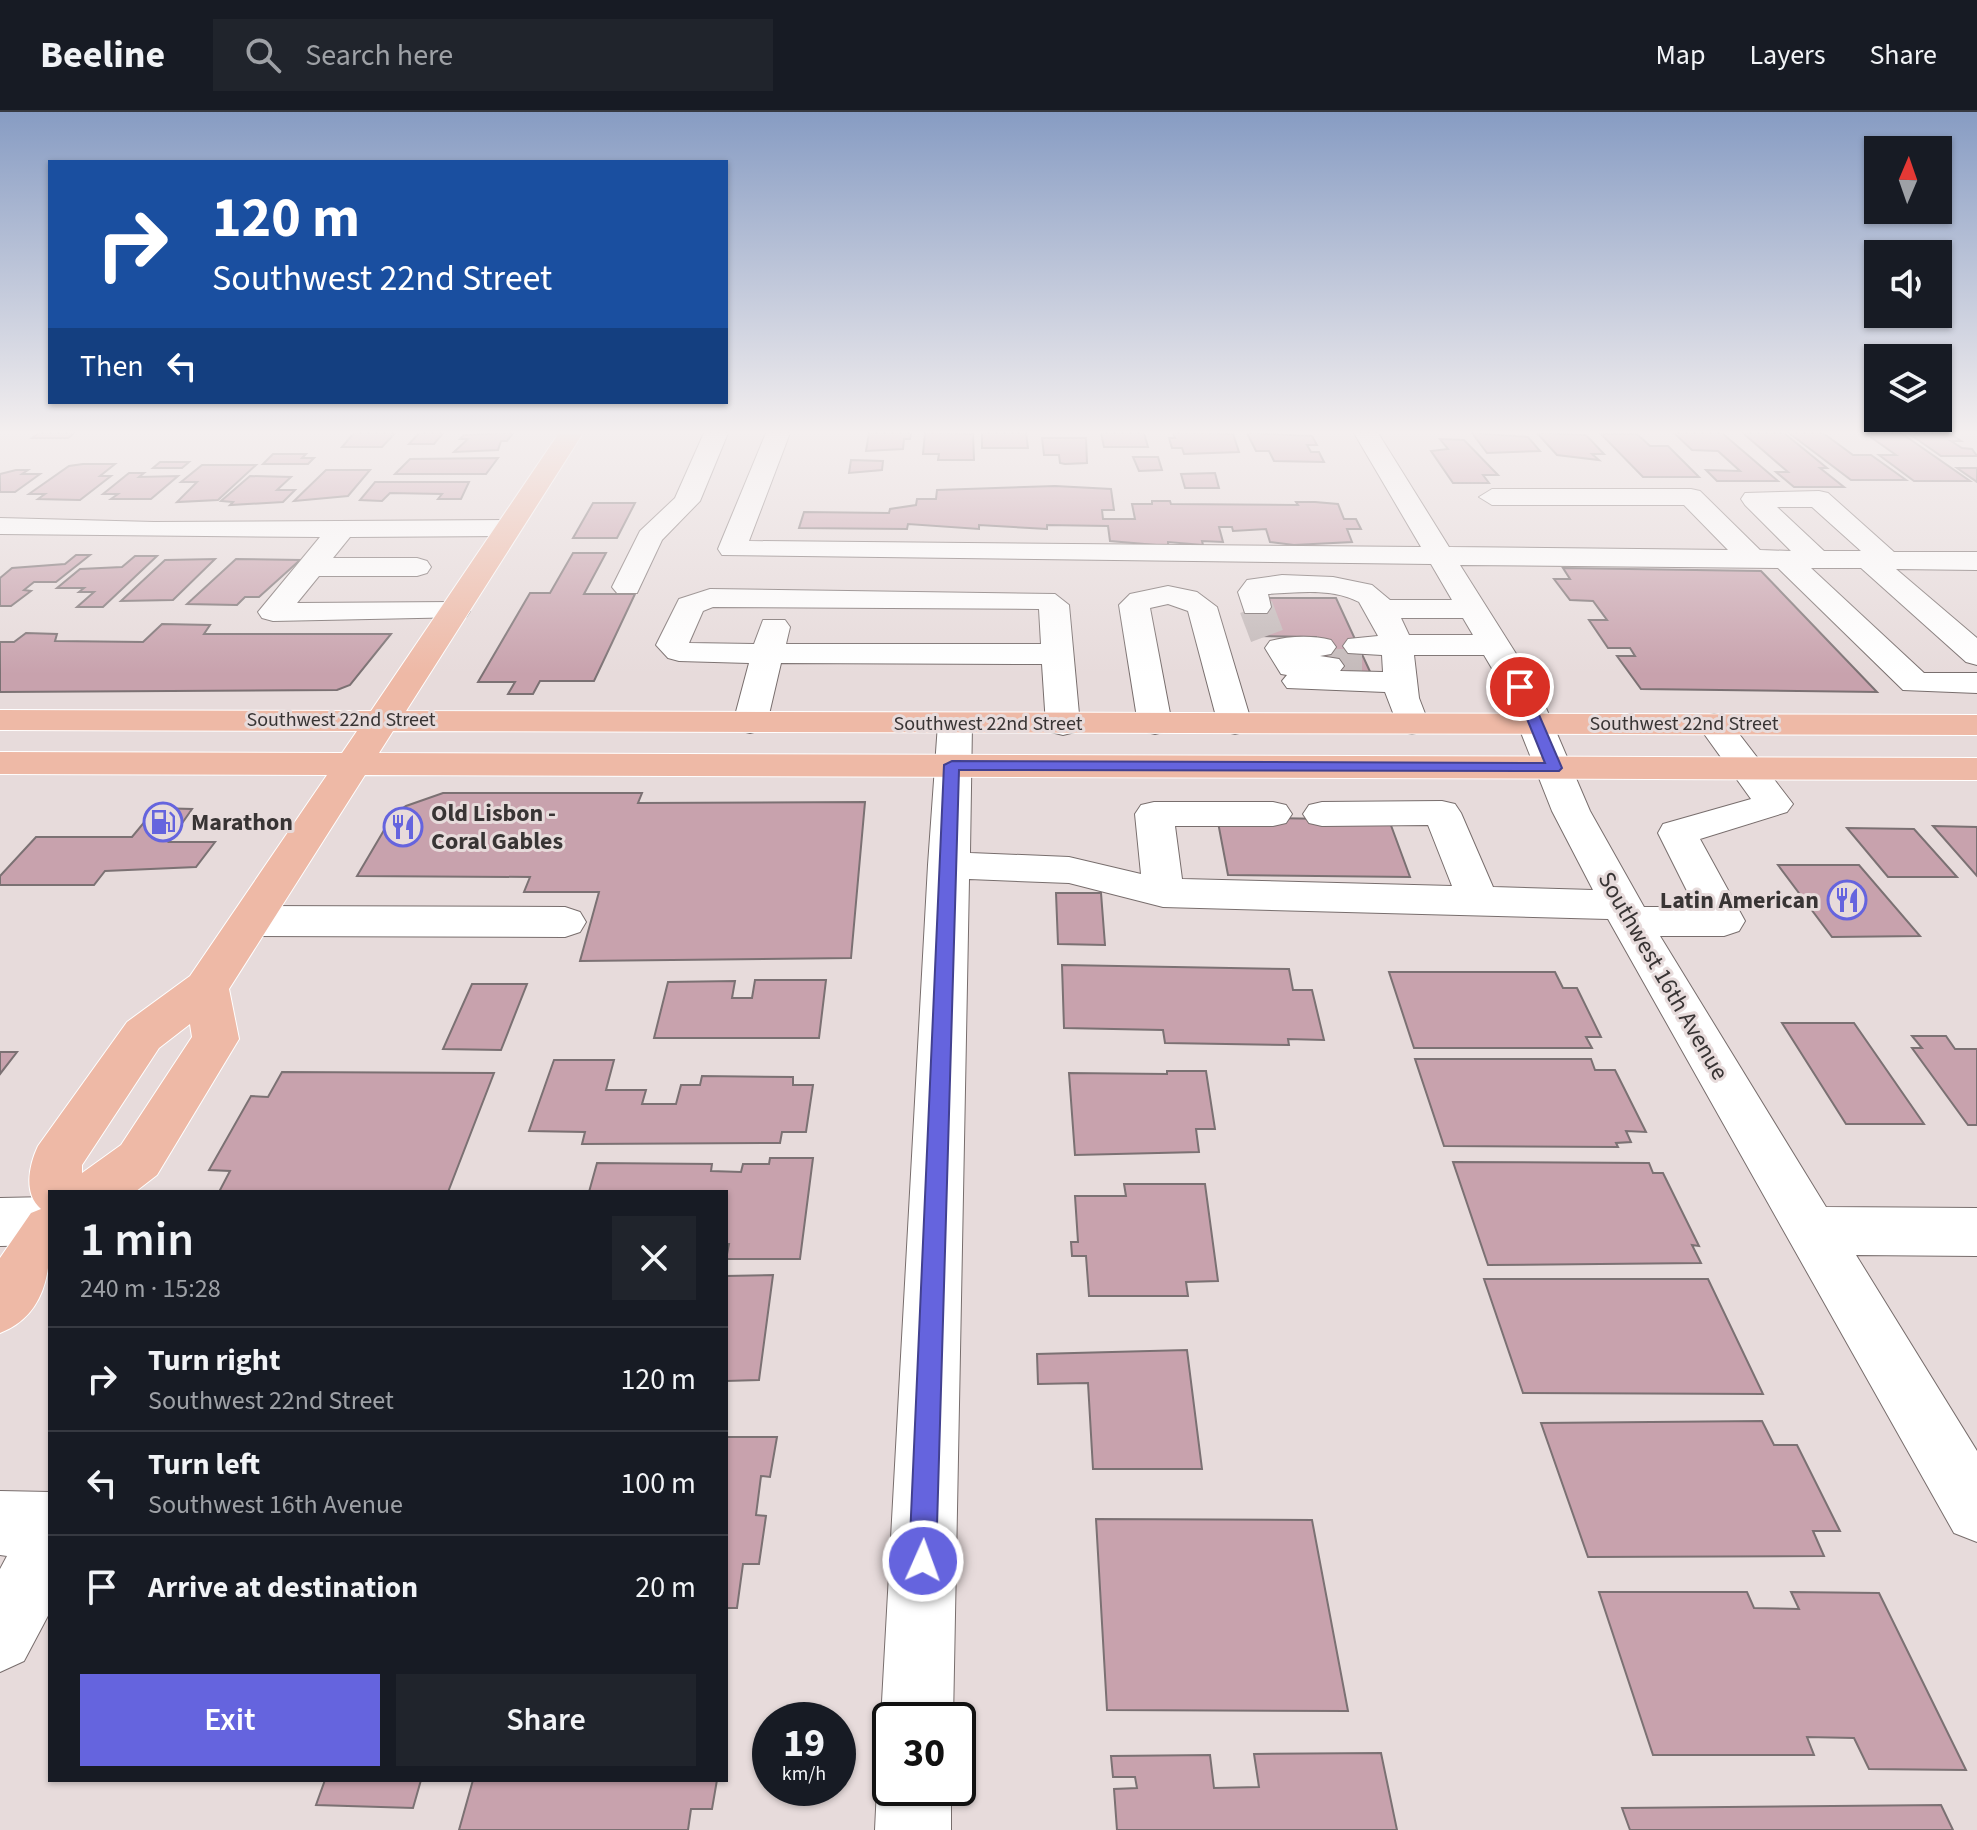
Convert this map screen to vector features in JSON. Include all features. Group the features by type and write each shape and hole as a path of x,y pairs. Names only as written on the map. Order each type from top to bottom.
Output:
{"main road":[{"path":"56,1190 56,1161 143,1035 206,988 518,513"},
{"name":"Southwest 22nd Street","path":"0,720 1977,725"},
{"name":"Southwest 22nd Street","path":"0,763 1977,769"},
{"path":"99,1190 139,1160 216,1039 206,988"},
{"path":"0,1306 48,1233"}],"street":[{"path":"627,587 650,537 674,513"},
{"path":"746,513 732,549 1439,554 1879,561 1971,566"},
{"name":"Southwest 16th Avenue","path":"1414,513 1520,687 1571,811 1625,913 1977,1510"},
{"path":"1503,513 1535,557"},
{"path":"1576,513 1614,558"},
{"path":"1641,513 1680,558"},
{"path":"1707,513 1754,560"},
{"path":"1769,513 1818,561"},
{"path":"1833,513 1977,655"},
{"path":"0,526 508,528"},
{"path":"342,529 273,612 455,611"},
{"path":"1786,560 1915,683 1977,683"},
{"path":"309,567 417,567"},
{"path":"1256,607 1253,592 1257,586 1273,584 1361,591 1381,609 1473,609"},
{"path":"1155,724 1134,605 1152,596 1187,598 1202,607 1235,724"},
{"path":"750,723 781,597"},
{"path":"1058,654 691,653 679,651 672,645 690,605 697,600 1031,597 1054,605 1058,654 1063,725"},
{"path":"1381,609 1385,661 1412,724"},
{"path":"1312,724 1298,658 1385,661 1495,645"},
{"path":"918,1702 955,724"},
{"path":"948,865 1069,870 1163,893 1478,901 1724,921 1677,833 1774,804 1714,724"},
{"path":"1322,814 1442,813 1478,901"},
{"path":"1163,893 1154,814 1273,814"},
{"path":"251,921 565,922"},
{"path":"0,1222 48,1221"},
{"path":"1814,1231 1977,1232"},
{"path":"0,1523 48,1524"},
{"path":"0,1637 48,1548"},
{"path":"913,1830 914,1806"}],"building":[{"path":"587,513 630,513 617,538 573,538"},
{"path":"804,513 1102,513 1103,519 1135,519 1134,513 1342,513 1344,519 1356,519 1361,529 1347,529 1352,542 1294,545 1270,542 1266,529 1233,531 1232,527 1219,527 1223,542 1202,541 1203,545 1168,542 1168,546 1110,541 1108,526 1047,525 1047,529 979,525 979,529 908,524 907,529 799,528"},
{"path":"573,553 606,553 584,594 635,594 594,681 540,681 533,694 508,694 515,682 478,682 530,593 550,593"},
{"path":"76,555 90,555 56,582 34,582 24,590 31,591 11,606 0,606 0,578 12,568 65,564"},
{"path":"135,556 157,556 103,607 77,607 94,592 79,592 84,588 57,588 80,569 122,567"},
{"path":"215,559 173,600 121,601 165,560"},
{"path":"236,559 300,560 259,597 245,597 237,605 187,604"},
{"path":"1563,568 1761,571 1877,692 1641,689 1617,656 1635,656 1630,648 1608,648 1589,620 1607,620 1593,601 1570,600 1554,579 1570,579"},
{"path":"1265,598 1336,598 1373,678 1332,678 1316,637 1257,636 1248,607"},
{"path":"162,624 210,625 204,634 391,634 350,685 337,690 0,692 0,642 14,642 26,633 57,634 55,641 143,642"},
{"path":"443,793 642,793 638,803 865,802 851,958 580,961 599,892 524,892 530,877 357,876 393,815 406,806"},
{"path":"156,808 192,809 169,842 215,842 196,867 105,871 94,885 0,885 0,876 36,837 132,837"},
{"path":"1217,817 1389,820 1410,877 1228,875"},
{"path":"1933,826 1977,827 1977,876"},
{"path":"1847,828 1914,829 1957,877 1888,877"},
{"path":"1778,865 1859,865 1920,936 1832,937"},
{"path":"1056,893 1101,893 1105,945 1058,944"},
{"path":"1062,965 1289,969 1293,990 1312,990 1324,1040 1288,1039 1289,1045 1165,1043 1163,1030 1064,1028"},
{"path":"1389,972 1555,972 1563,988 1577,988 1601,1037 1586,1037 1592,1048 1414,1048"},
{"path":"755,980 826,980 819,1038 654,1038 668,982 735,981 732,998 752,998"},
{"path":"472,984 527,984 501,1050 443,1049"},
{"path":"1782,1023 1854,1023 1924,1124 1846,1124"},
{"path":"1912,1036 1946,1036 1955,1049 1977,1049 1977,1125 1968,1125 1912,1048 1922,1048"},
{"path":"0,1052 17,1052 0,1074"},
{"path":"1415,1059 1591,1059 1595,1070 1615,1070 1646,1132 1626,1131 1631,1142 1616,1143 1618,1147 1444,1146"},
{"path":"554,1060 614,1060 606,1090 646,1090 642,1104 676,1104 681,1085 700,1085 702,1076 793,1077 793,1085 813,1085 806,1132 782,1132 780,1143 582,1144 585,1132 529,1131"},
{"path":"1167,1071 1206,1071 1215,1129 1196,1129 1199,1152 1075,1155 1069,1073 1167,1074"},
{"path":"282,1072 494,1073 449,1190 220,1190 230,1171 209,1170 251,1096 268,1097"},
{"path":"770,1158 813,1158 800,1259 728,1259 728,1190 590,1190 597,1163 712,1164 711,1171 741,1172 743,1164 769,1164"},
{"path":"1453,1162 1649,1163 1653,1173 1663,1173 1699,1246 1692,1245 1701,1263 1488,1265"},
{"path":"1124,1184 1205,1184 1218,1281 1186,1282 1188,1296 1089,1296 1086,1256 1072,1256 1071,1242 1078,1242 1075,1196 1126,1196"},
{"path":"773,1275 759,1380 728,1381 728,1276"},
{"path":"1484,1279 1708,1279 1763,1394 1523,1393"},
{"path":"1187,1350 1202,1469 1093,1469 1088,1383 1038,1384 1037,1354"},
{"path":"1762,1421 1774,1445 1797,1445 1840,1531 1813,1531 1824,1556 1588,1557 1541,1423"},
{"path":"728,1437 777,1437 770,1477 761,1476 756,1515 766,1516 759,1564 743,1564 737,1608 728,1608"},
{"path":"1096,1519 1312,1520 1348,1711 1107,1710"},
{"path":"1599,1592 1747,1592 1754,1608 1799,1609 1791,1592 1879,1593 1966,1770 1869,1769 1854,1738 1807,1737 1814,1755 1653,1755"},
{"path":"1381,1753 1397,1830 1117,1830 1114,1789 1137,1788 1135,1777 1113,1777 1111,1756 1210,1755 1214,1788 1259,1787 1254,1754"},
{"path":"324,1782 420,1782 413,1808 316,1805"},
{"path":"472,1782 717,1782 712,1809 691,1809 688,1830 459,1830"},
{"path":"1941,1805 1953,1830 1630,1830 1622,1808"}],"tunnel":[{"path":"1256,607 1267,636"},
{"path":"1328,666 1368,666"}],"place":[{"name":"Marathon","path":"163,822"},
{"name":"Old Lisbon - Coral Gables","path":"403,827"},
{"name":"Latin American","path":"1847,900"}],"route":[{"path":"923,1561 952,765 1554,768 1520,687"}]}
